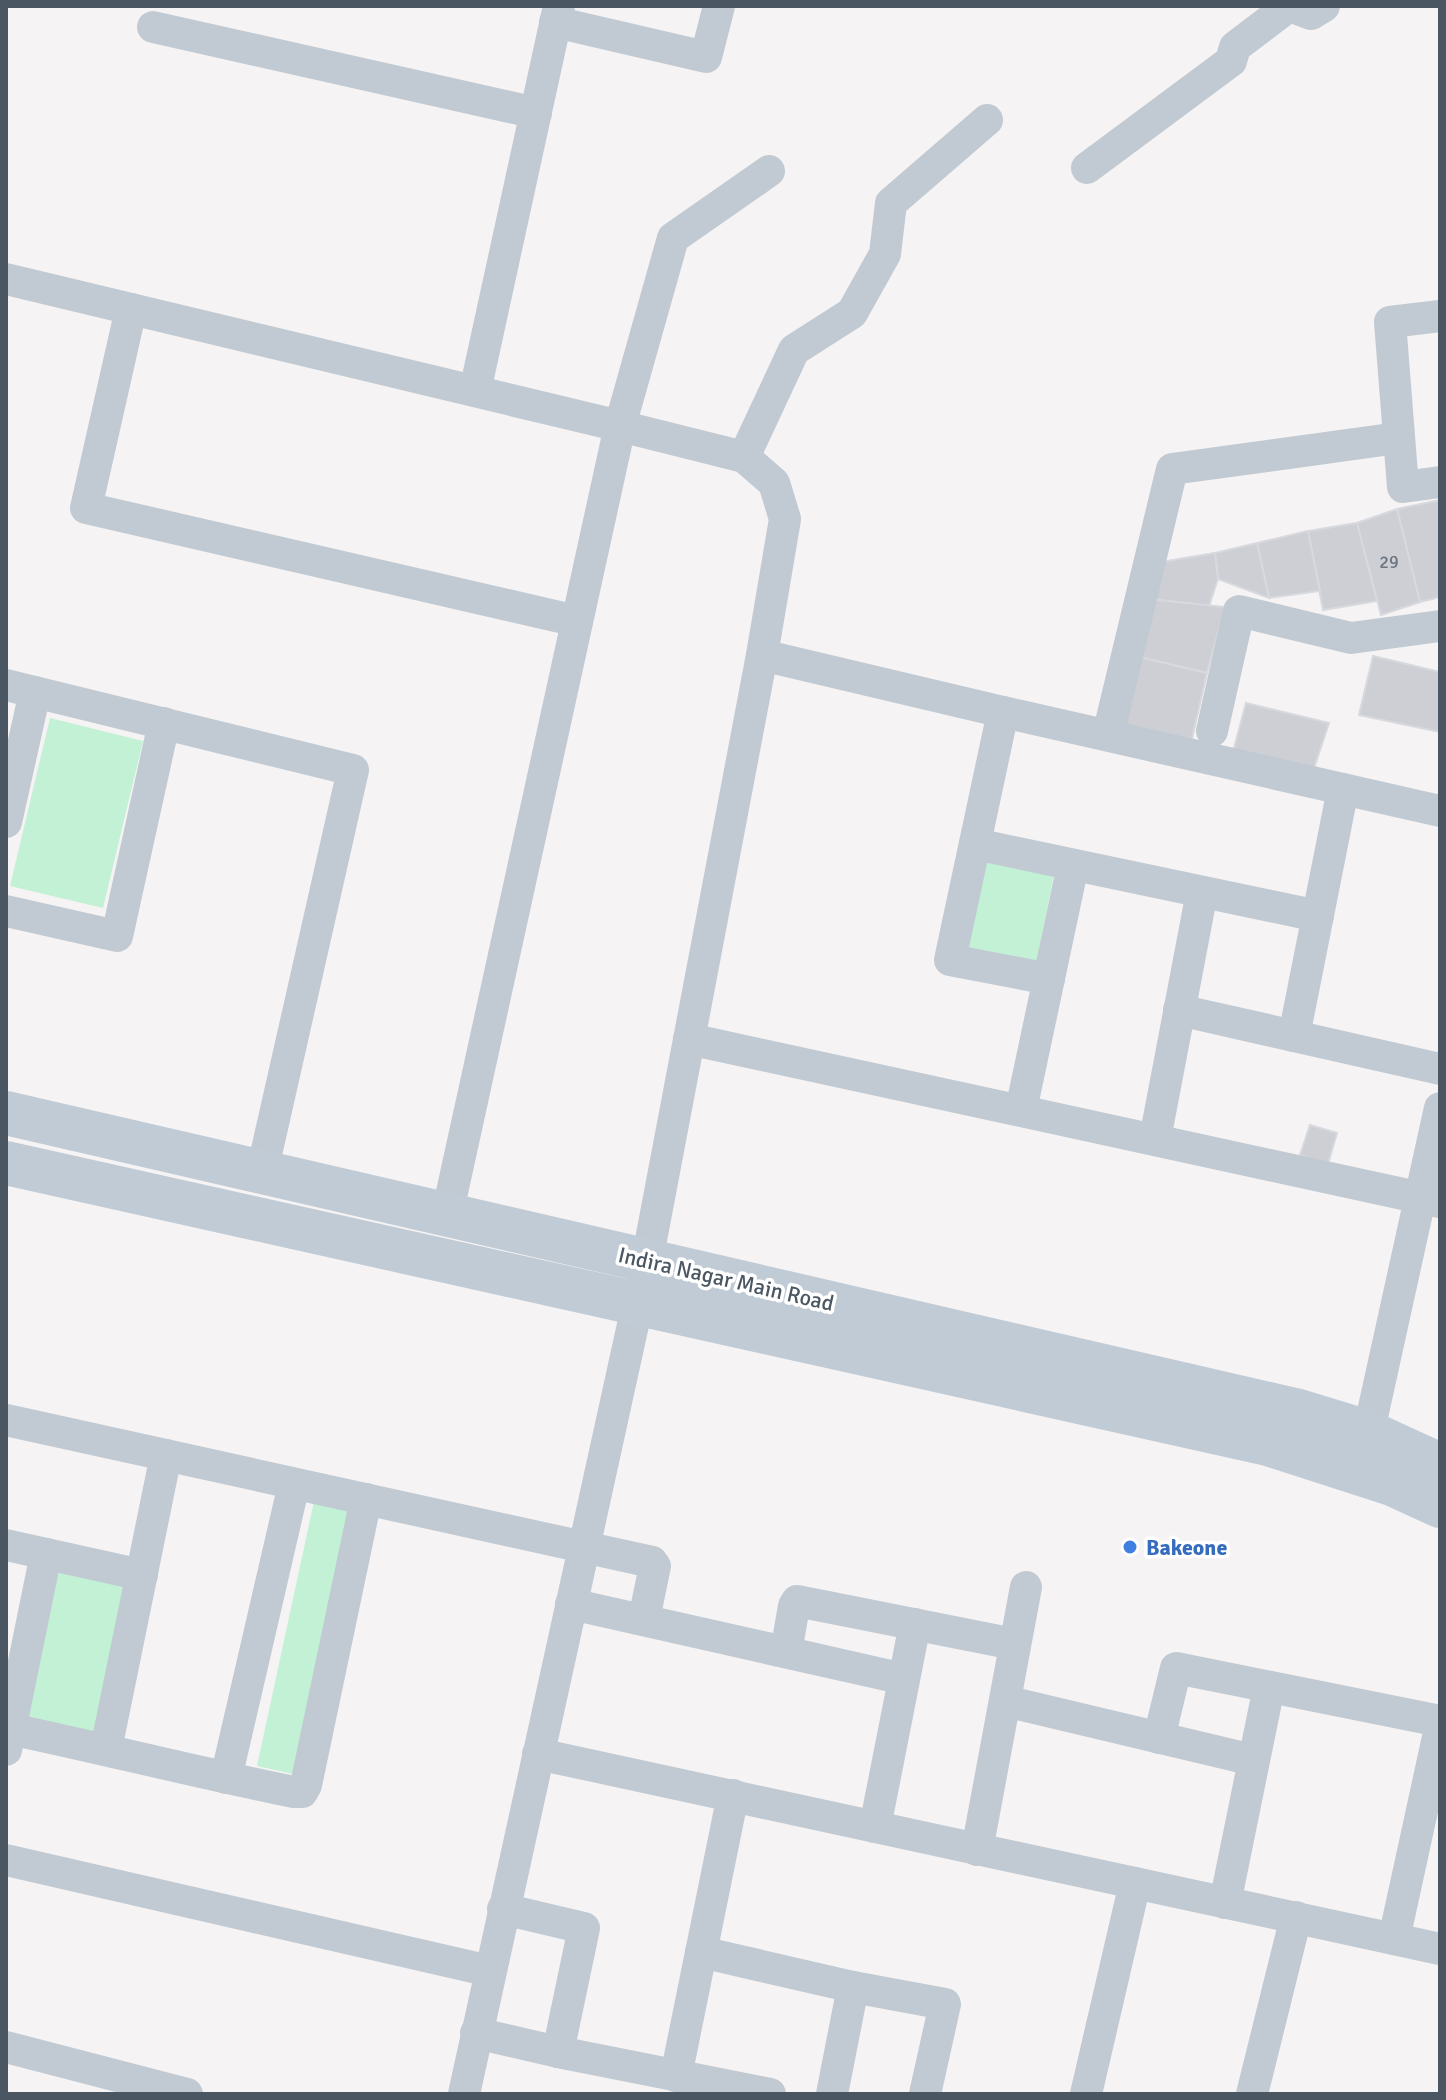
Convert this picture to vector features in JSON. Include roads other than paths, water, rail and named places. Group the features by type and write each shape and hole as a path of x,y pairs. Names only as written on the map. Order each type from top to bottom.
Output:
{"street":[{"path":"475,391 557,14 706,57 719,6"},
{"path":"1087,168 1231,61 1235,47 1289,6 1311,14 1324,6"},
{"path":"153,27 536,113"},
{"path":"744,457 794,350 852,313 885,254 891,203 987,120"},
{"path":"447,1215 620,426 673,238 769,171"},
{"path":"6,279 744,457 774,483 785,519 647,1261 464,2094"},
{"path":"131,309 86,508 577,621"},
{"path":"1440,316 1390,322 1403,487 1440,482"},
{"path":"1108,735 1172,469 1398,438"},
{"path":"1212,731 1239,611 1351,638 1440,626"},
{"path":"762,655 1440,811"},
{"path":"6,822 21,688 353,770 262,1172"},
{"path":"1003,712 950,960 1049,979"},
{"path":"6,911 117,936 164,723"},
{"path":"1294,1036 1343,789"},
{"path":"975,844 1318,916"},
{"path":"1021,1110 1073,865"},
{"path":"1155,1139 1202,892"},
{"path":"1179,1010 1440,1069"},
{"path":"689,1039 1430,1200"},
{"path":"1360,1474 1368,1432 1430,1200 1440,1108"},
{"name":"Indira Nagar Main Road","path":"6,1113 1299,1411 1368,1432 1440,1465"},
{"name":"Indira Nagar Main Road","path":"6,1163 1268,1444 1392,1484 1440,1506"},
{"path":"6,1420 654,1563 644,1619"},
{"path":"106,1749 166,1455"},
{"path":"226,1778 294,1484"},
{"path":"46,1554 8,1740 106,1749 226,1778 302,1792 306,1785 366,1499"},
{"path":"6,1545 142,1575"},
{"path":"977,1850 1026,1587"},
{"path":"786,1652 797,1601 1014,1644"},
{"path":"571,1604 904,1679"},
{"path":"875,1827 915,1624"},
{"path":"1159,1738 1176,1668 1269,1687 1439,1738 1394,1939"},
{"path":"1225,1903 1269,1687"},
{"path":"1005,1701 1253,1760"},
{"path":"538,1754 1440,1949"},
{"path":"676,2076 733,1795"},
{"path":"6,1860 490,1971"},
{"path":"1086,2094 1135,1883"},
{"path":"503,1909 584,1928 558,2052"},
{"path":"1252,2094 1296,1917"},
{"path":"701,1952 853,1987 945,2004 925,2094"},
{"path":"832,2094 853,1987"},
{"path":"476,2033 770,2094"},
{"path":"6,2047 187,2094"}],"place":[{"name":"Bakeone","path":"1130,1547"}]}
